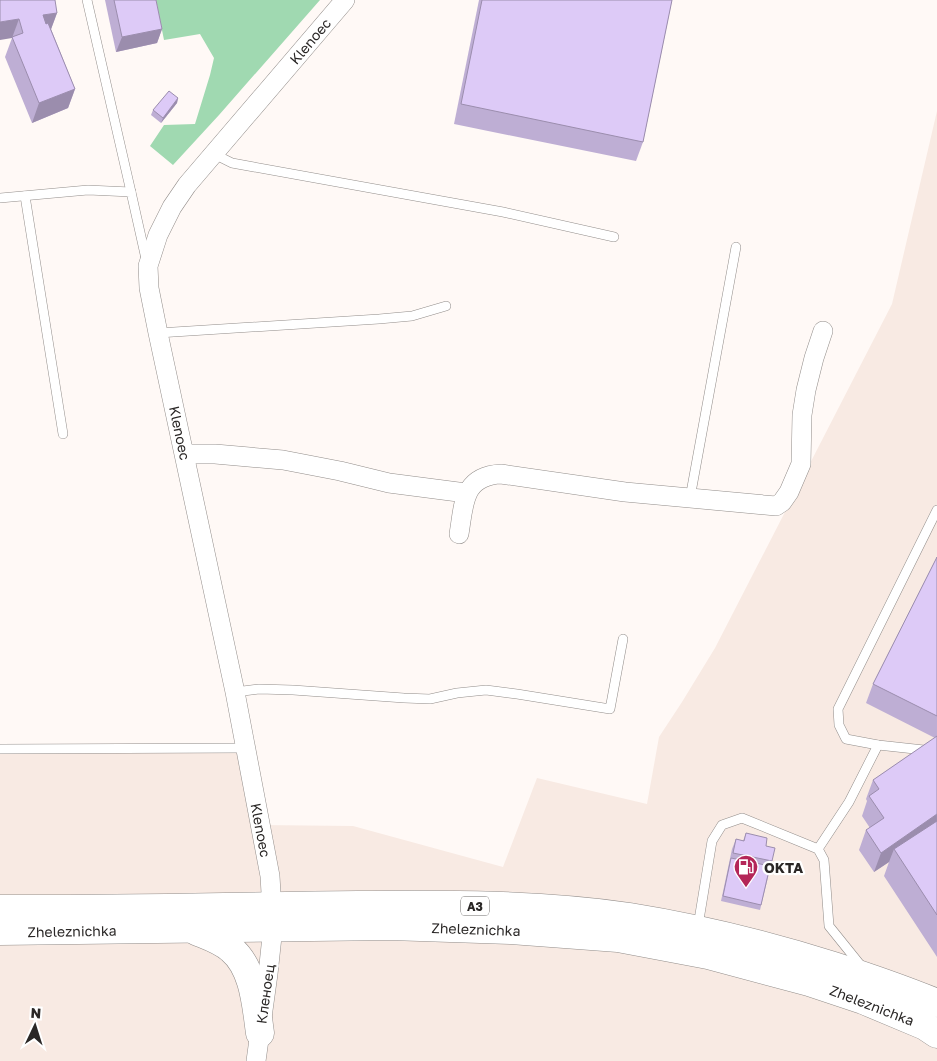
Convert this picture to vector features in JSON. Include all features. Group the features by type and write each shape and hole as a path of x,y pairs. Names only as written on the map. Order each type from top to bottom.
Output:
{"main road":[{"name":"Zheleznichka","path":"0,932 192,929 273,917 418,904 540,908 628,917 697,929 794,954 910,992 934,1026"},
{"name":"Zheleznichka","path":"0,909 273,917 390,926 511,930 618,938 708,955 808,982 934,1026"},
{"path":"192,929 221,942 232,950 247,970 254,993 260,1033"}],"street":[{"name":"Klenoec","path":"273,917 270,876 246,748 158,333 149,288 148,266 158,235 172,207 188,185 345,0"},
{"path":"459,534 466,494 480,478 490,474 625,492 776,506 782,502 789,492 801,464 802,415 812,366 823,331"},
{"path":"185,454 215,454 283,460 389,483 466,494"},
{"name":"Кленоец","path":"256,1061 273,917"}],"lane":[{"path":"87,0 148,266"},
{"path":"214,154 232,162 503,212 614,237"},
{"path":"0,198 88,190 131,192"},
{"path":"26,196 63,434"},
{"path":"690,498 736,247"},
{"path":"158,333 412,316 446,306"},
{"path":"937,510 838,709 839,725 846,739 937,753"},
{"path":"235,692 260,689 293,690 430,699 457,693 486,690 610,709 623,638"},
{"path":"818,849 849,802 878,745"},
{"path":"0,749 246,748"},
{"path":"697,929 712,841 722,825 742,818 818,849 824,860 829,926 871,978"}],"shaded area":[{"path":"937,111 937,1061 0,1061 0,744 246,748 260,825 353,826 503,867 537,778 647,804 659,737 715,648 892,304"}],"green space":[{"path":"156,0 320,0 173,165 150,146 164,125 195,124 214,58 200,34 164,40"}],"building":[{"path":"0,0 55,0 57,13 43,15 75,89 39,103 12,37 23,33 19,19 0,22"},
{"path":"114,0 156,0 162,29 122,37"},
{"path":"482,0 672,0 643,142 461,104"},
{"path":"169,91 178,98 163,118 153,110"},
{"path":"937,557 937,716 873,684"},
{"path":"937,736 937,814 881,853 866,830 884,818 869,796 879,789 873,780"},
{"path":"937,821 937,915 894,849"},
{"path":"746,833 767,838 766,846 775,848 772,861 733,853 736,839 744,841"},
{"path":"731,858 770,866 761,905 723,896"}],"place":[{"name":"OKTA","path":"746,888"}]}
